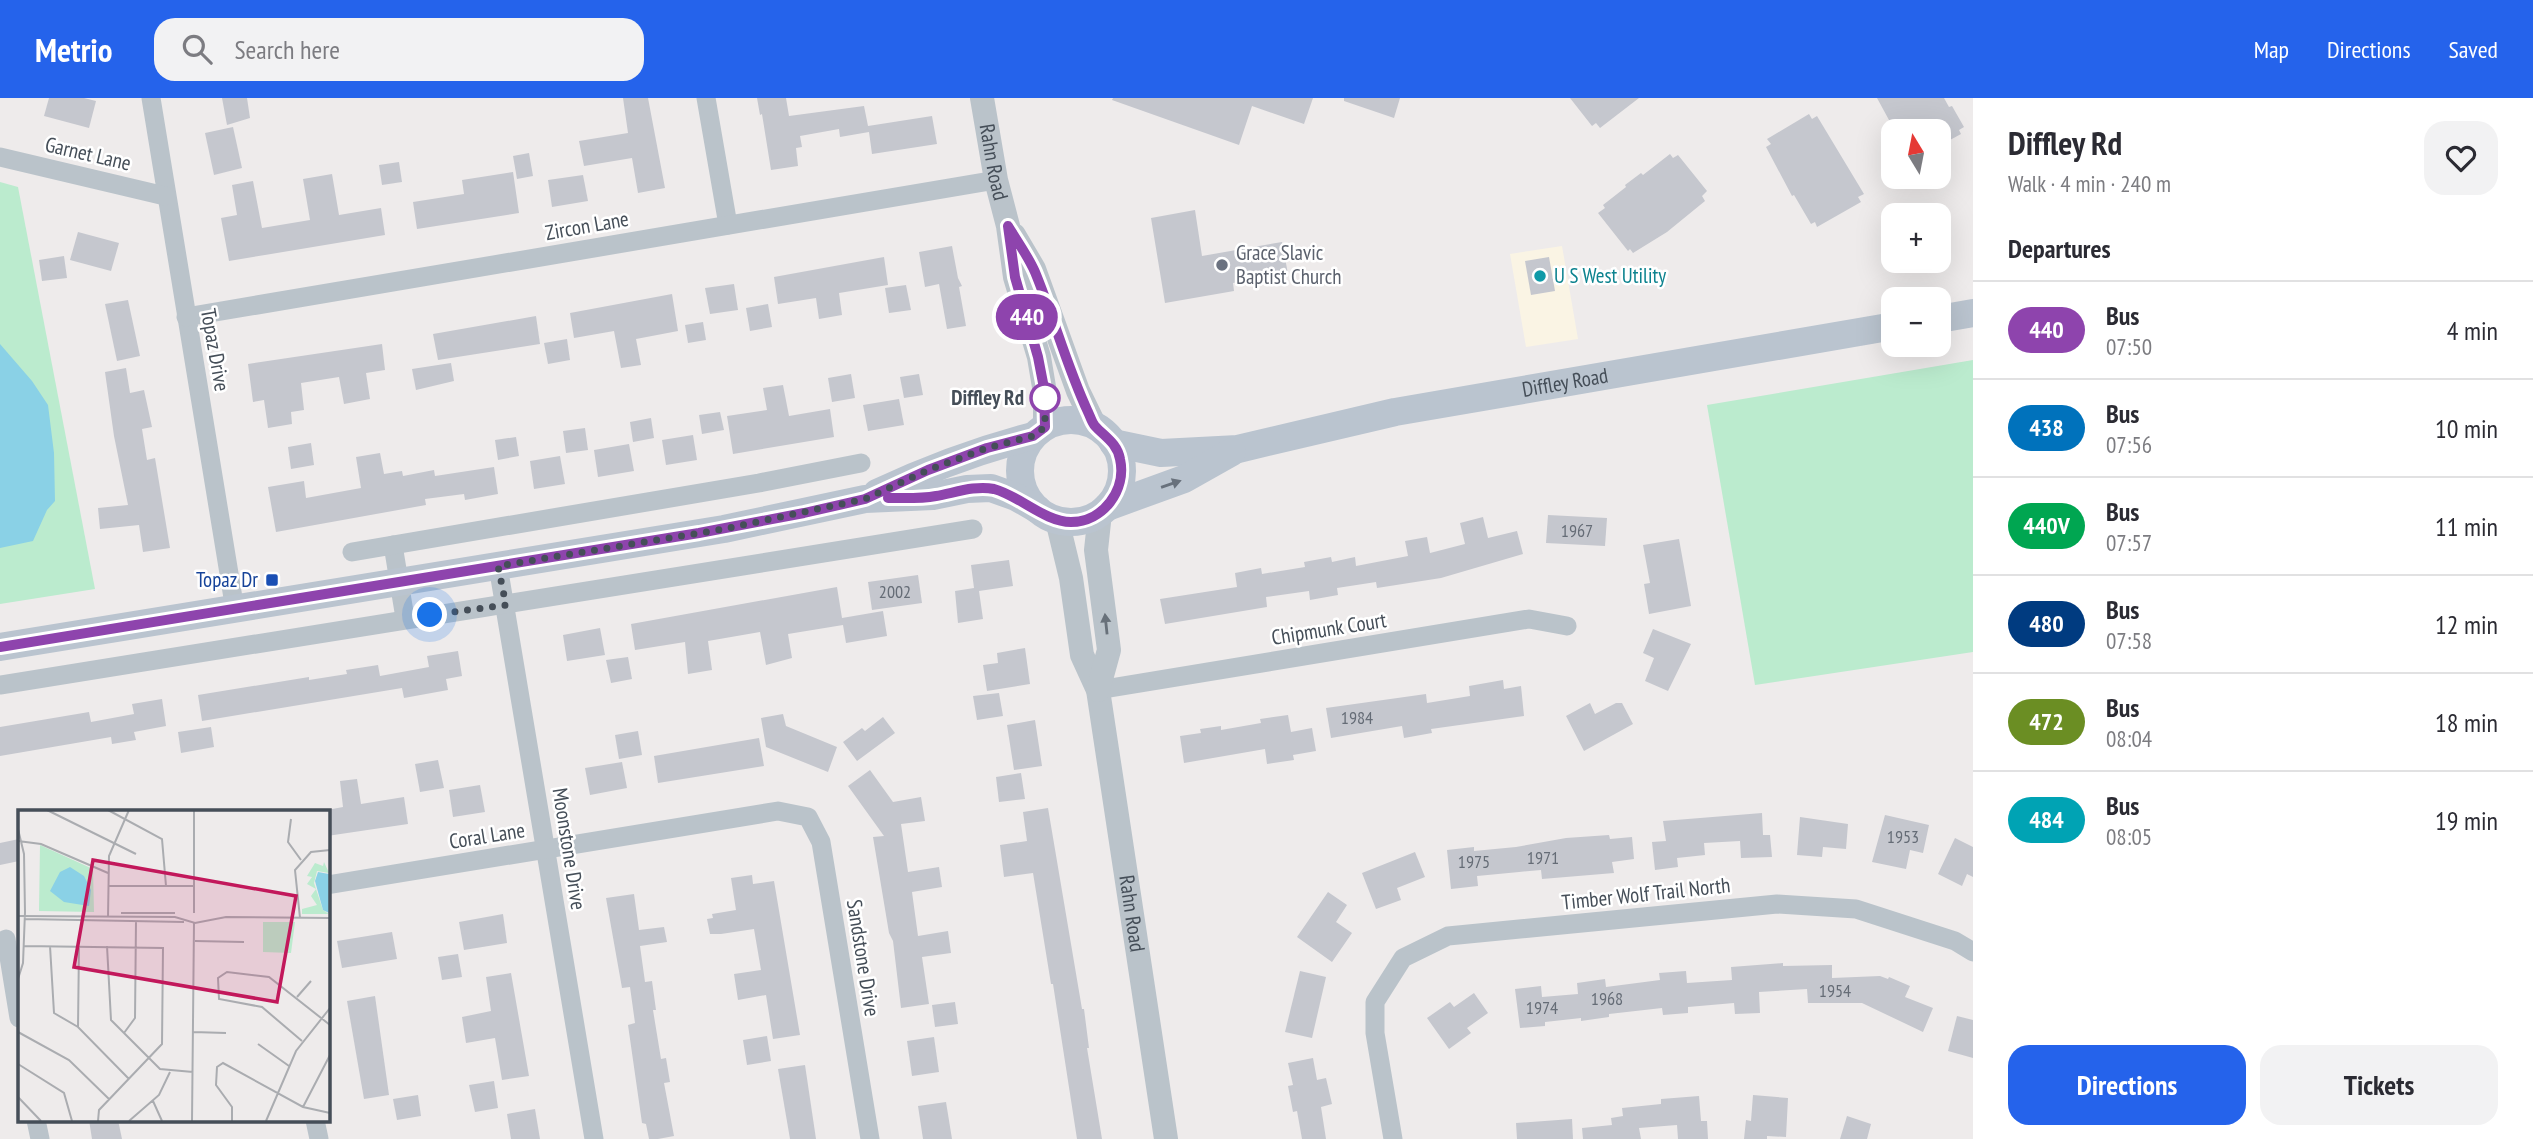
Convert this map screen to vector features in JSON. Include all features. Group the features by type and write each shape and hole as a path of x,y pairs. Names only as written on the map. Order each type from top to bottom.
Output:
{"main road":[{"path":"1951,317 1973,313"},
{"name":"Diffley Road","path":"1104,434 1161,453 1238,449 1395,412 1881,328"},
{"path":"0,647 724,529 865,499 933,496 967,489 991,488 1016,497 1047,515 1072,522 1086,519 1103,510 1117,493 1121,476 1120,458 1104,434 1078,421 1061,421 1039,432 928,470 865,499"},
{"path":"1039,432 1024,450 1020,465 1021,481 1026,497 1047,515"},
{"name":"Diffley Road","path":"1103,510 1184,479 1238,449"}],"street":[{"name":"Topaz Drive","path":"151,98 235,610"},
{"path":"706,98 728,225"},
{"name":"Rahn Road","path":"982,98 996,180 1008,226 1015,277 1044,388 1039,432"},
{"name":"Garnet Lane","path":"0,157 165,196"},
{"name":"Zircon Lane","path":"186,317 996,180"},
{"name":"Rahn Road","path":"1008,226 1034,269 1079,391 1104,434"},
{"path":"352,552 759,483 861,463"},
{"name":"Rahn Road","path":"1098,690 1109,650 1096,551 1103,510"},
{"name":"Rahn Road","path":"1047,515 1071,578 1082,655 1098,690 1166,1139"},
{"path":"0,685 973,529"},
{"path":"393,545 405,618"},
{"name":"Moonstone Drive","path":"498,566 594,1139"},
{"name":"Chipmunk Court","path":"1098,690 1529,619 1567,626"},
{"name":"Coral Lane","path":"329,885 778,811"},
{"name":"Sandstone Drive","path":"778,811 808,817 821,842 870,1139"},
{"name":"Timber Wolf Trail North","path":"1393,1139 1375,1033 1376,1002 1402,958 1448,936 1777,904 1856,909 1955,941 1973,951"},
{"path":"8,938 18,1010"}],"shaded area":[{"path":"1562,246 1578,339 1526,347 1510,254"}],"green space":[{"path":"0,182 18,187 95,589 0,604"},
{"path":"1973,360 1973,652 1755,685 1707,405"}],"water":[{"path":"0,344 32,381 48,405 54,453 55,501 47,510 33,541 0,548"}],"building":[{"path":"49,98 84,98 96,101 89,128 44,116"},
{"path":"222,98 247,98 250,118 227,125"},
{"path":"623,98 648,98 665,188 638,193 632,158 584,166 579,141 628,133"},
{"path":"757,98 786,98 789,116 864,106 868,126 932,116 937,144 872,154 869,132 840,137 839,129 800,136 802,147 796,148 798,166 771,170"},
{"path":"1313,98 1304,124 1252,106 1239,145 1112,100"},
{"path":"1344,98 1400,98 1394,118 1344,101"},
{"path":"1570,98 1639,98 1600,128 1596,123 1592,126"},
{"path":"1877,98 1944,98 1964,127 1959,130 1961,134 1951,139 1951,119 1888,119"},
{"path":"1809,114 1812,119 1817,116 1864,194 1858,197 1861,202 1817,227 1815,222 1811,224 1794,195 1792,196 1766,147 1771,144 1767,139"},
{"path":"233,127 242,168 214,175 205,133"},
{"path":"529,153 533,176 517,179 513,156"},
{"path":"1670,154 1673,158 1678,155 1707,191 1702,196 1705,201 1667,232 1633,253 1630,249 1628,251 1598,213 1605,208 1603,205 1626,187 1625,185"},
{"path":"399,162 402,182 382,185 379,165"},
{"path":"513,172 519,213 417,229 413,202 464,194 462,180"},
{"path":"332,174 339,215 381,208 385,235 229,261 221,218 237,215 232,185 253,181 262,228 310,220 303,179"},
{"path":"583,175 588,201 552,207 548,180"},
{"name":"Grace Slavic Baptist Church","path":"1195,210 1202,256 1282,242 1288,274 1233,283 1234,291 1165,303 1151,218"},
{"path":"78,232 119,243 111,271 70,260"},
{"path":"952,246 962,286 959,287 966,326 947,329 939,284 925,287 919,252"},
{"path":"64,256 67,278 42,281 39,260"},
{"path":"884,257 888,285 839,293 842,315 819,319 816,298 778,304 774,277"},
{"name":"U S West Utility","path":"1549,257 1555,291 1531,295 1525,261"},
{"path":"734,284 738,310 710,314 705,288"},
{"path":"906,285 911,310 889,313 885,288"},
{"path":"672,294 678,331 636,339 641,365 621,368 614,331 574,338 570,313"},
{"path":"128,300 140,356 117,361 105,304"},
{"path":"768,304 772,327 750,331 746,308"},
{"path":"536,316 540,344 438,360 433,334"},
{"path":"703,322 706,340 688,343 685,325"},
{"path":"567,339 570,360 548,364 544,343"},
{"path":"382,344 385,370 366,373 370,399 344,404 339,377 301,383 304,410 291,412 292,424 268,428 264,400 253,402 248,364"},
{"path":"451,363 454,381 416,390 412,369"},
{"path":"126,368 130,393 144,390 152,427 142,429 147,460 155,458 170,548 143,552 139,525 100,529 98,508 128,505 105,372"},
{"path":"851,374 855,398 832,402 828,378"},
{"path":"919,374 923,395 904,398 900,377"},
{"path":"783,385 789,416 830,409 834,437 733,454 727,416 767,410 763,388"},
{"path":"899,399 904,425 868,431 863,405"},
{"path":"720,412 724,430 702,434 699,415"},
{"path":"651,418 654,438 633,442 630,422"},
{"path":"585,428 588,450 566,453 563,431"},
{"path":"693,435 697,460 666,465 662,440"},
{"path":"516,437 519,456 498,460 495,440"},
{"path":"311,443 314,465 291,469 288,447"},
{"path":"629,444 634,471 598,477 594,450"},
{"path":"380,453 384,474 402,471 403,476 434,470 435,476 494,467 498,494 465,500 464,494 425,499 426,505 276,532 268,487 304,481 306,498 361,488 356,457"},
{"path":"560,456 565,484 534,489 530,461"},
{"path":"1548,515 1607,518 1605,546 1546,543"},
{"path":"1483,517 1488,538 1517,531 1523,554 1441,578 1377,588 1376,582 1337,588 1338,595 1310,600 1309,591 1266,597 1267,607 1165,624 1160,599 1237,587 1235,573 1261,568 1262,574 1305,567 1304,562 1331,557 1332,562 1355,557 1356,566 1408,556 1405,541 1427,537 1430,553 1465,544 1460,523"},
{"path":"1679,539 1691,606 1649,614 1644,584 1650,583 1643,545"},
{"path":"1009,560 1013,586 979,591 983,619 958,623 955,591 974,588 971,565"},
{"path":"918,575 922,603 872,610 868,582"},
{"path":"837,587 842,618 883,611 887,636 846,643 843,625 788,634 792,658 766,665 760,632 708,641 712,670 688,674 685,642 635,650 631,624"},
{"path":"600,628 605,655 567,661 563,635"},
{"path":"1653,629 1691,644 1668,691 1645,681 1654,658 1643,653"},
{"path":"1025,648 1030,684 987,691 983,665 998,663 997,653"},
{"path":"458,651 462,676 446,679 448,690 404,698 402,688 202,721 198,695 309,677 309,680 347,674 346,670 378,665 380,676 429,667 427,656"},
{"path":"628,657 632,679 611,683 606,660"},
{"path":"1503,680 1504,689 1521,686 1524,716 1431,729 1432,733 1404,738 1402,726 1331,738 1326,708 1426,694 1427,703 1470,696 1469,686"},
{"path":"999,693 1003,716 977,720 973,696"},
{"path":"162,699 166,726 134,732 136,740 112,744 111,737 0,756 0,727 89,712 91,722 134,714 132,704"},
{"path":"1590,703 1595,714 1616,703 1622,703 1633,724 1584,751 1566,716"},
{"path":"783,714 786,726 837,747 828,772 766,747 761,718"},
{"path":"1288,715 1291,732 1312,728 1316,751 1293,755 1294,760 1267,764 1265,749 1184,763 1180,736 1201,733 1200,729 1221,726 1221,730 1261,723 1260,719"},
{"path":"883,717 895,733 857,761 843,742 862,728 865,731"},
{"path":"1035,720 1042,766 1014,770 1007,725"},
{"path":"211,727 214,747 181,753 178,732"},
{"path":"638,731 642,755 619,759 615,735"},
{"path":"759,738 764,766 658,783 654,756"},
{"path":"438,760 444,788 420,792 415,764"},
{"path":"622,762 627,788 590,795 585,768"},
{"path":"870,770 893,802 921,797 925,821 901,824 908,872 939,867 942,887 912,892 918,936 948,931 951,953 922,957 929,1004 901,1008 893,941 889,933 873,837 884,836 848,786"},
{"path":"1021,773 1025,799 999,802 996,777"},
{"path":"357,779 361,804 404,797 408,824 329,836 327,810 343,807 340,781"},
{"path":"480,785 485,812 453,817 449,790"},
{"path":"1048,808 1084,1009 1087,1048 1102,1139 1077,1139 1033,873 1004,877 1000,845 1027,841 1023,812"},
{"path":"1762,813 1763,835 1770,835 1772,857 1741,858 1740,841 1704,843 1705,855 1677,858 1678,867 1655,870 1652,842 1666,841 1663,821"},
{"path":"1885,815 1929,825 1923,853 1910,850 1906,869 1872,862"},
{"path":"1800,817 1848,824 1846,849 1823,847 1822,857 1797,855"},
{"path":"1609,835 1610,839 1632,837 1634,859 1612,862 1614,873 1542,879 1541,870 1477,876 1478,886 1451,889 1447,850 1474,847 1474,851"},
{"path":"1955,838 1973,847 1973,877 1967,874 1962,886 1938,874"},
{"path":"18,839 18,861 0,865 0,843"},
{"path":"1415,852 1425,877 1397,888 1401,900 1376,909 1362,873"},
{"path":"752,875 753,884 774,881 800,1035 773,1039 766,995 738,1000 734,974 761,970 754,929 710,934 707,919 713,918 712,914 736,910 731,878"},
{"path":"1328,892 1347,905 1336,922 1352,933 1332,962 1297,937"},
{"path":"634,894 639,930 664,927 667,942 640,946 645,982 652,981 656,1010 653,1010 661,1059 666,1058 670,1082 664,1083 674,1136 658,1139 649,1139 646,1124 642,1123 628,1025 635,1023 630,987 622,988 606,898"},
{"path":"503,914 507,943 464,950 459,922"},
{"path":"392,932 397,959 342,968 337,941"},
{"path":"458,954 462,977 442,980 438,957"},
{"path":"1783,963 1783,966 1832,965 1832,978 1889,977 1910,986 1905,997 1933,1008 1923,1032 1862,1003 1808,1003 1807,989 1759,992 1760,1013 1735,1014 1734,1003 1688,1007 1688,1013 1663,1015 1662,1008 1609,1014 1609,1017 1581,1021 1581,1018 1545,1022 1545,1026 1520,1028 1515,989 1541,986 1542,997 1578,994 1577,983 1605,979 1606,987 1660,980 1659,973 1686,971 1687,983 1732,980 1731,967"},
{"path":"1300,971 1326,977 1312,1038 1285,1032"},
{"path":"511,973 529,1076 502,1080 495,1038 466,1043 462,1017 491,1011 486,977"},
{"path":"1474,993 1488,1013 1467,1028 1471,1033 1449,1049 1427,1018 1450,1002 1454,1007"},
{"path":"375,996 389,1095 364,1099 347,1001"},
{"path":"955,1002 958,1024 935,1027 932,1005"},
{"path":"1957,1016 1973,1020 1973,1058 1948,1051"},
{"path":"767,1036 771,1061 747,1065 743,1040"},
{"path":"934,1037 939,1072 912,1076 907,1041"},
{"path":"1313,1058 1317,1080 1326,1078 1332,1104 1321,1107 1326,1139 1302,1139 1297,1111 1293,1112 1288,1086 1293,1085 1288,1063"},
{"path":"805,1065 816,1139 790,1139 778,1069"},
{"path":"494,1081 498,1108 475,1112 469,1085"},
{"path":"418,1095 421,1116 397,1120 393,1099"},
{"path":"1753,1095 1788,1098 1786,1137 1744,1139 1746,1120 1751,1121"},
{"path":"1699,1096 1701,1121 1707,1121 1708,1139 1678,1139 1677,1125 1639,1128 1641,1139 1583,1139 1582,1128 1612,1125 1611,1118 1623,1116 1622,1108 1661,1104 1661,1099"},
{"path":"946,1102 952,1139 923,1139 918,1106"},
{"path":"535,1109 540,1139 511,1139 507,1114"},
{"path":"1847,1116 1871,1124 1867,1139 1840,1139"},
{"path":"1572,1119 1573,1139 1517,1139 1516,1123"},
{"path":"89,1122 118,1122 122,1139 92,1139"}],"bus line":[{"name":"440","path":"0,647 699,533 804,513 865,499 928,470 987,448 1033,436 1045,427 1045,393 1038,357 1015,277 1008,226 1034,269 1079,391 1095,426 1113,443 1120,458 1121,476 1117,493 1100,513 1072,522 1046,516 1016,497 991,488 967,489 933,496 888,498"}],"place":[{"name":"Grace Slavic Baptist Church","path":"1222,265"},
{"name":"U S West Utility","path":"1540,276"},
{"name":"Diffley Rd","path":"1045,398"},
{"name":"Topaz Dr","path":"272,580"}],"route":[{"path":"430,615 506,605 498,566 724,529 865,499 928,470 987,448 1033,436 1045,427 1045,393 1045,398"}]}
